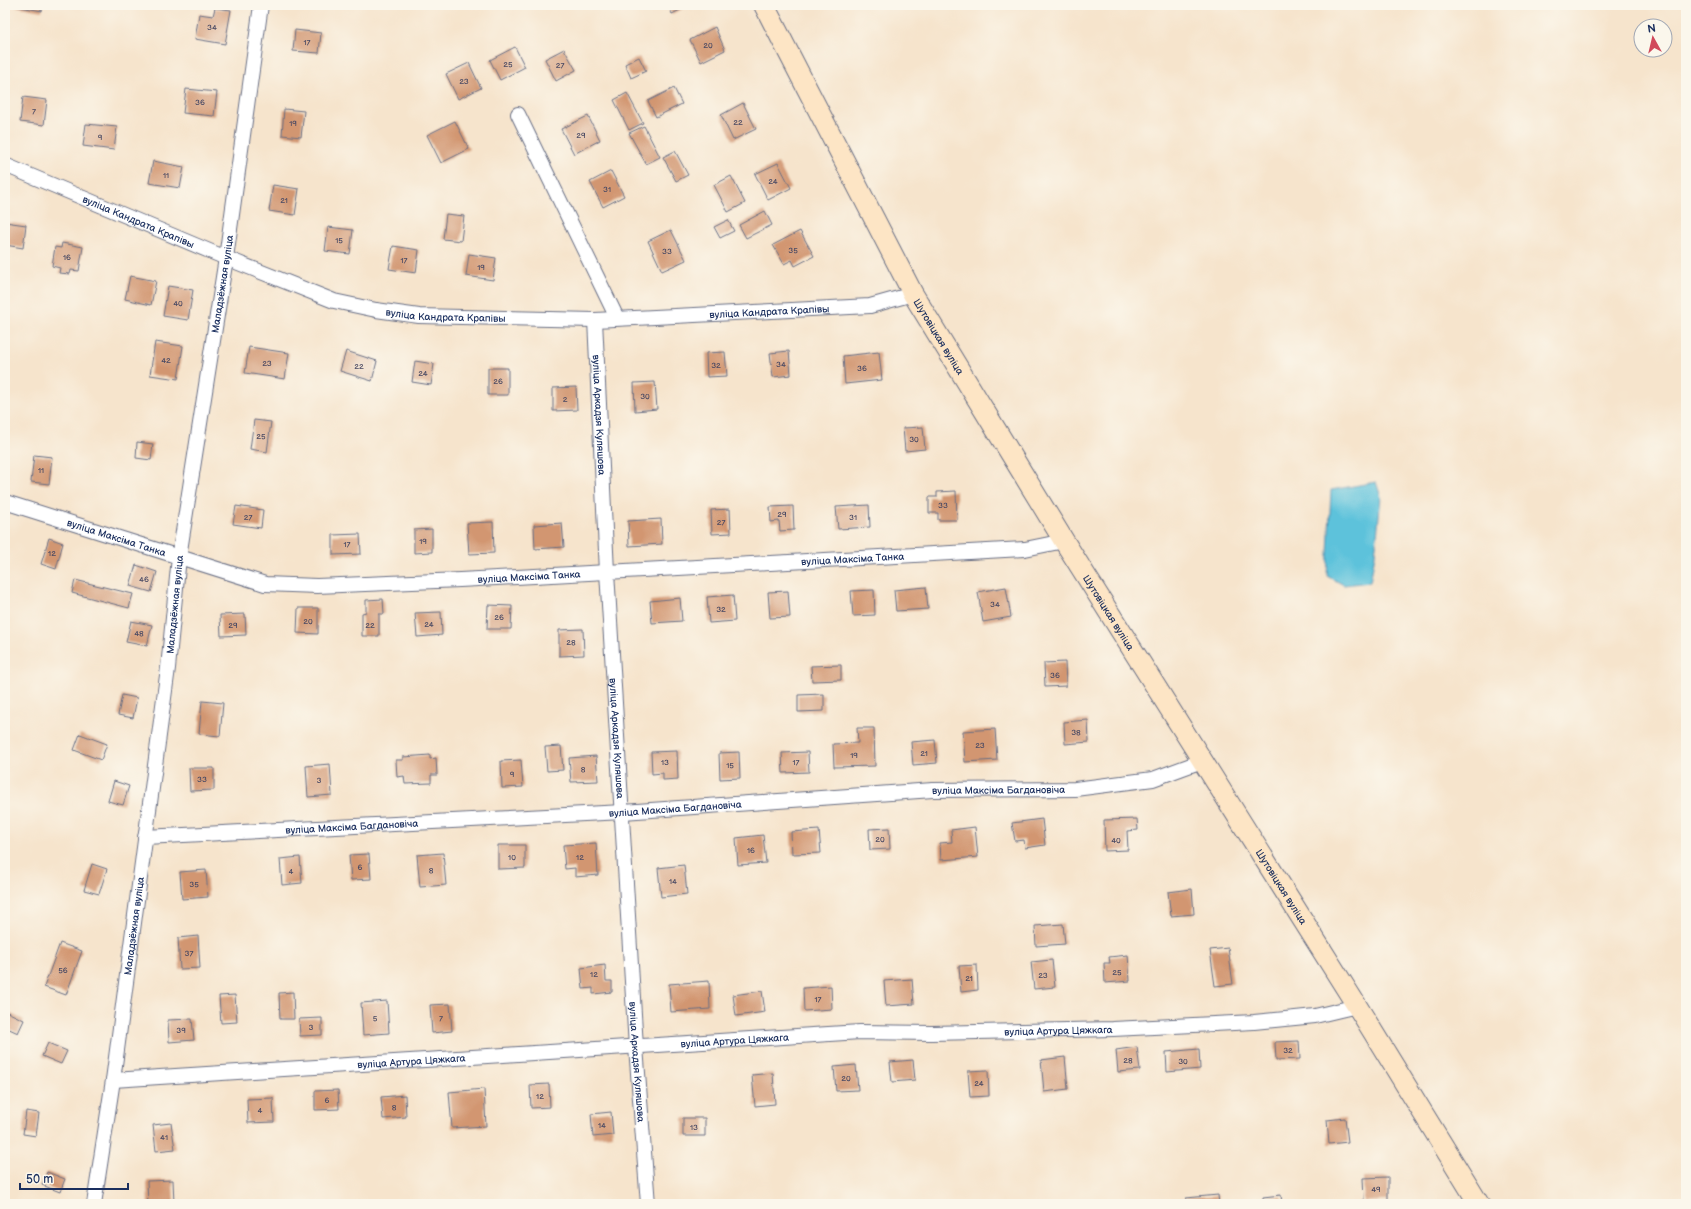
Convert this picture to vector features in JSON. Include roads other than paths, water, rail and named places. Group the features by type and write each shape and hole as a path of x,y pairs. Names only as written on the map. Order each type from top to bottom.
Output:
{"main road":[{"name":"Шутовіцкая вуліца","path":"764,5 914,294 1064,541 1479,1204"}],"street":[{"name":"Маладзёжная вуліца","path":"94,1204 113,1080 168,668 179,557 226,258 261,5"},
{"path":"518,114 617,318"},
{"name":"вуліца Кандрата Крапівы","path":"5,165 226,258 334,301 376,310 419,316 595,320 870,306 914,294"},
{"name":"вуліца Аркадзя Куляшова","path":"595,320 607,572 623,812 636,1047 648,1204"},
{"name":"вуліца Максіма Танка","path":"5,502 265,584 317,586 1024,550 1064,541"},
{"name":"вуліца Максіма Багдановіча","path":"145,837 623,812 933,790 1075,789 1153,779 1202,762"},
{"name":"вуліца Артура Цяжкага","path":"113,1080 860,1032 931,1033 1113,1029 1254,1022 1315,1016 1356,1006"}],"water":[{"path":"1376,482 1381,497 1375,555 1370,582 1344,585 1327,576 1331,490"}]}
